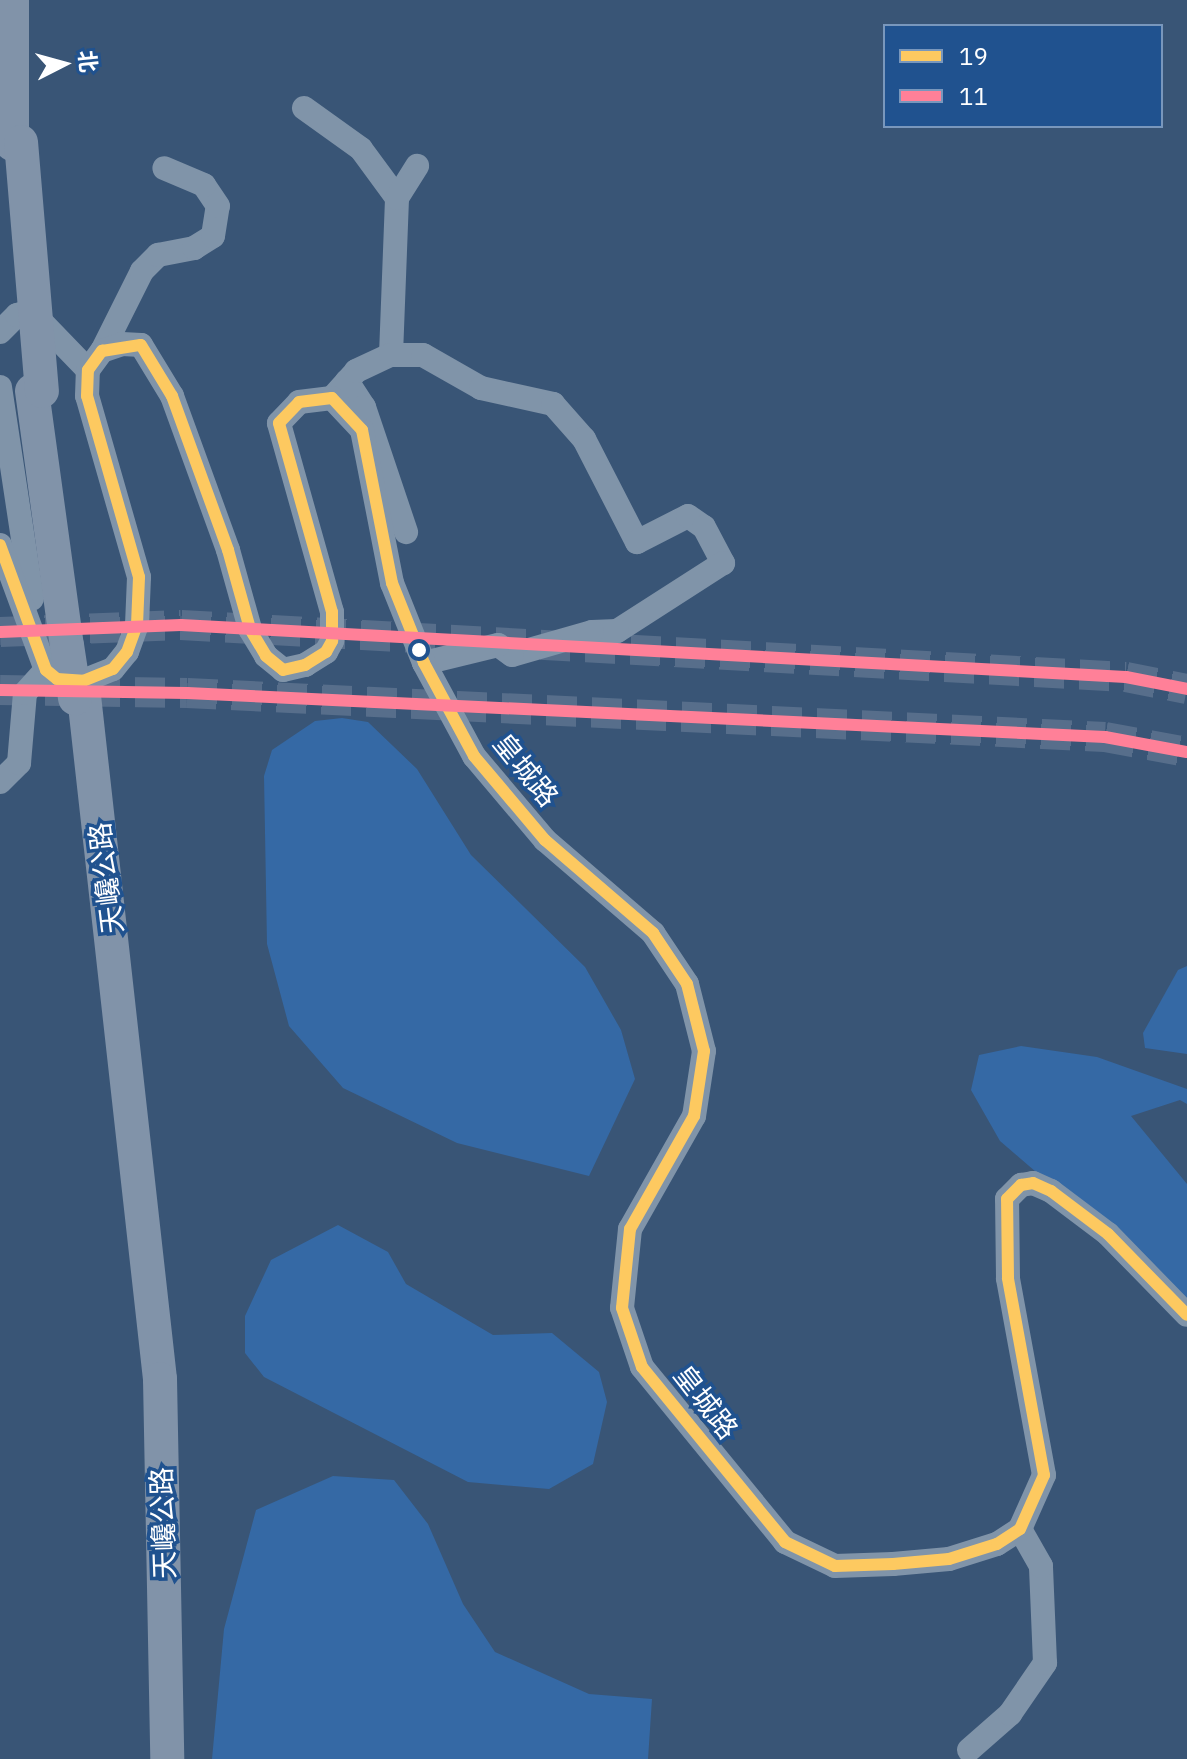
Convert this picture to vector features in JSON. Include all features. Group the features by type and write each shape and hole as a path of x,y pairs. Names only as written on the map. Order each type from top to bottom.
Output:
{"highway":[{"name":"天巉公路","path":"12,0 25,390 63,653 79,697 160,1379 167,1759"},
{"name":"天巉公路","path":"16,143 21,0"},
{"name":"天巉公路","path":"79,697 150,1379 155,1759"}],"street":[{"path":"304,108 361,149 397,198"},
{"path":"391,355 397,198 417,166"},
{"path":"63,653 57,679 83,681 113,669 127,652 137,625 139,577 87,396 95,361 142,271 158,255 194,248 213,236 218,206 204,185 164,168"},
{"path":"0,332 17,315 31,311 95,361"},
{"path":"95,361 122,344 141,345 159,368 228,550 250,629 266,656 283,670 326,652 332,641 332,612 279,423 299,402 340,389 356,371 391,355 423,355 481,388 553,404 584,439 637,542 688,516 704,527 723,563 617,631 592,632 512,655 498,645 424,663"},
{"path":"340,389 364,407 406,532"},
{"name":"皇城路","path":"340,389 362,430 392,583 424,663 474,756 545,840 653,933 687,984 704,1051 694,1116 630,1229 622,1308 642,1367 785,1542 835,1566 949,1559 997,1544 1020,1529"},
{"path":"25,390 33,603 28,620"},
{"path":"0,545 28,620 63,653"},
{"path":"0,782 19,763 25,693 63,653"},
{"path":"969,1750 1010,1714 1045,1663 1041,1566 1020,1529 1044,1475 1008,1278 1007,1199 1021,1185 1033,1183 1051,1191 1108,1234 1187,1315"}],"shaded area":[{"path":"342,718 368,722 417,769 471,855 585,967 621,1030 635,1079 589,1176 457,1143 343,1088 289,1026 267,944 264,776 272,750 315,721"},
{"path":"1187,966 1187,1054 1145,1048 1143,1033 1178,970"},
{"path":"1021,1046 1097,1057 1187,1089 1187,1104 1180,1100 1131,1116 1187,1184 1187,1302 1000,1141 971,1090 979,1055"},
{"path":"338,1225 388,1252 406,1284 493,1335 552,1333 599,1372 607,1402 593,1464 549,1489 468,1482 264,1377 245,1353 245,1316 271,1260"},
{"path":"333,1476 394,1480 428,1524 463,1604 495,1652 589,1694 652,1699 648,1759 212,1759 224,1629 256,1510"}],"tunnel":[{"path":"0,632 181,625 1126,677 1187,689"},
{"path":"0,690 187,693 1105,737 1187,752"}],"transit line":[{"name":"19","path":"0,545 46,670 57,679 83,681 113,669 127,652 137,625 139,577 87,396 88,370 102,351 141,345 172,396 228,550 250,629 266,656 283,670 305,665 326,652 332,641 332,612 279,423 299,402 332,398 362,430 392,583 424,663 474,756 545,840 653,933 687,984 704,1051 694,1116 630,1229 622,1308 642,1367 785,1542 835,1566 893,1564 949,1559 997,1544 1020,1529 1044,1475 1008,1278 1007,1199 1021,1185 1033,1183 1051,1191 1108,1234 1187,1315"},
{"name":"11","path":"0,632 181,625 1126,677 1187,689"},
{"name":"11","path":"0,690 187,693 1105,737 1187,752"}]}
